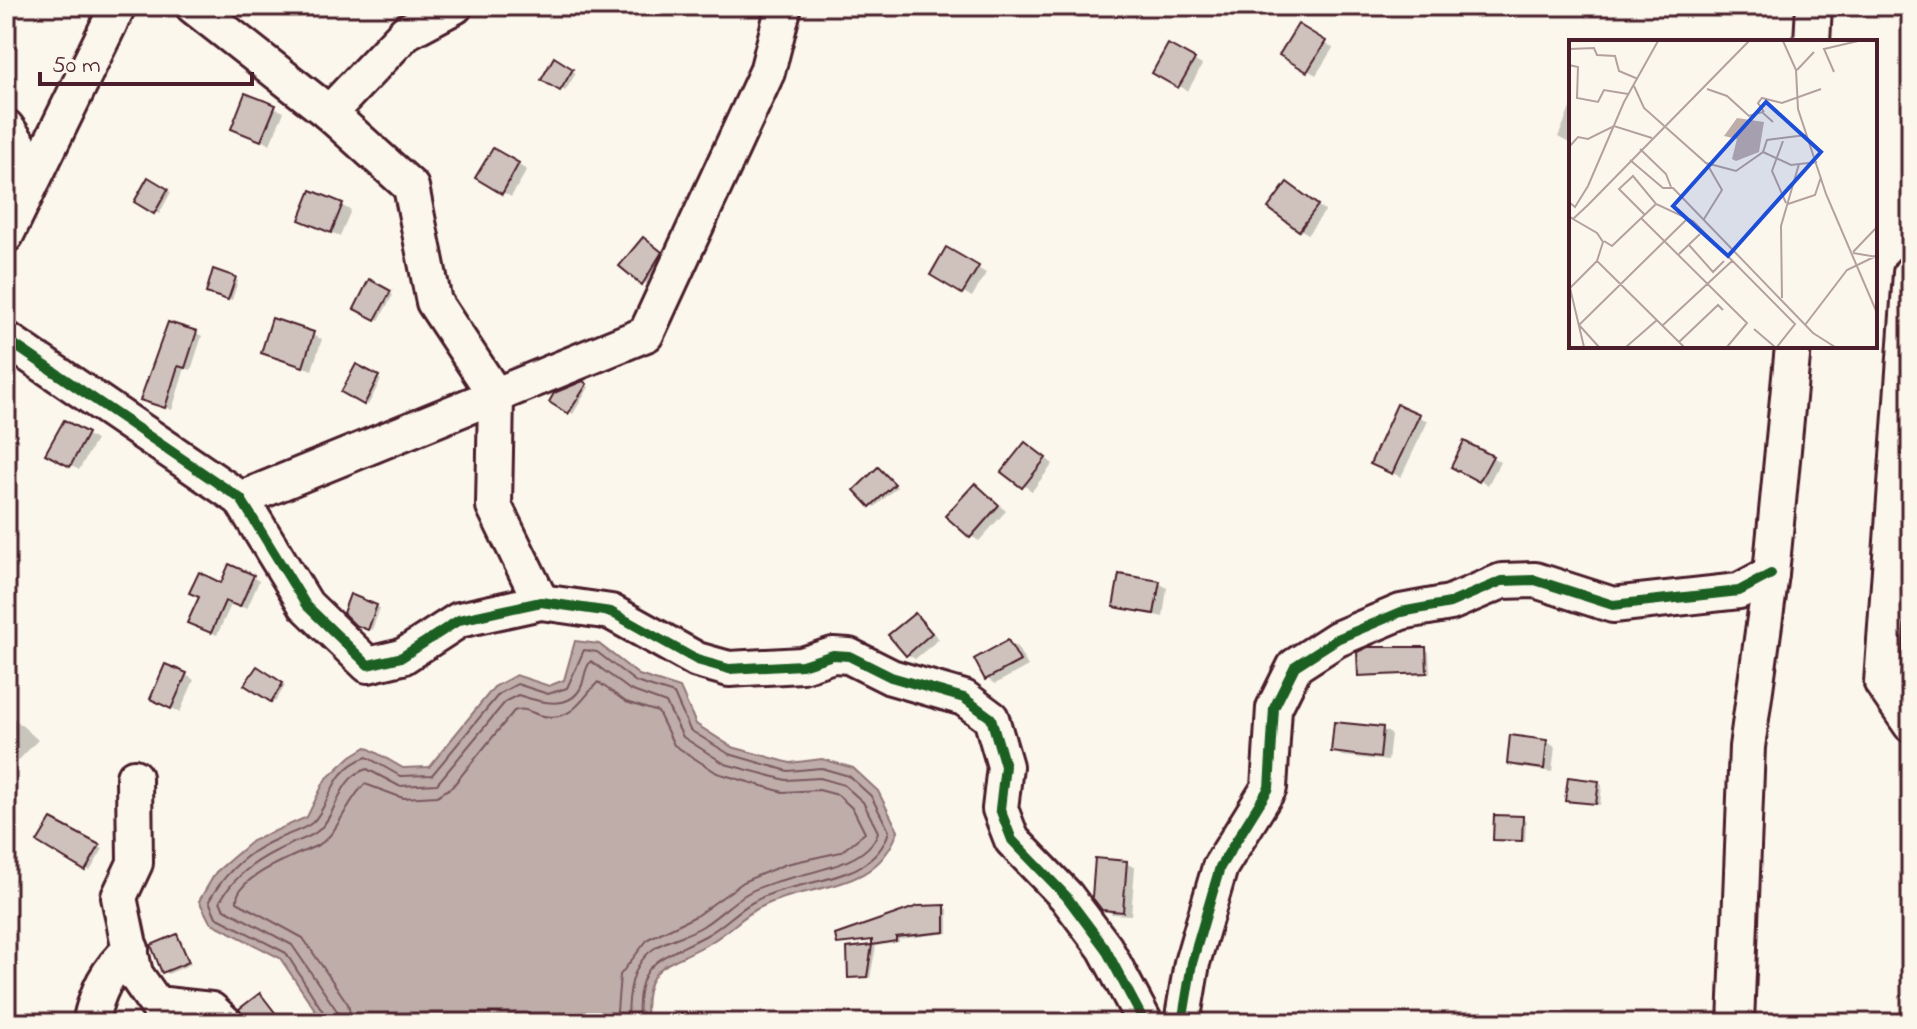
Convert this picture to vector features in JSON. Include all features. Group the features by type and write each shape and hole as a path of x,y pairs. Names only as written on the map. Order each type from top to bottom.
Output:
{"street":[{"path":"6,235 118,6"},
{"path":"193,6 329,113 411,187 434,302 496,396 494,506 541,602"},
{"path":"329,113 406,32 455,6"},
{"path":"241,499 646,334 767,72 777,21 784,6"},
{"path":"1812,40 1814,6"},
{"path":"6,127 37,170"},
{"path":"1911,273 1882,683 1911,725"},
{"path":"6,339 241,499 306,605 368,665 402,657 459,620 541,602 611,612 697,660 729,669 802,665 833,655 849,656 891,677 964,698 979,707 991,718 1005,766 1000,809 1012,840 1066,896 1105,948 1145,1023"},
{"path":"1736,1023 1747,747 1771,574 1793,348"},
{"path":"1182,1023 1192,963 1220,867 1269,788 1274,708 1295,666 1337,639 1401,612 1450,603 1502,581 1535,580 1613,605 1739,591 1771,574"},
{"path":"134,777 135,863 119,897 135,974 156,1004 211,1010 225,1023"},
{"path":"90,1023 96,998 112,966 131,949"}],"water":[{"path":"575,641 599,644 639,675 680,688 696,724 732,747 790,763 822,759 853,768 878,791 898,831 888,852 858,876 754,910 718,938 661,969 649,988 647,1023 324,1023 280,958 210,922 199,901 216,872 252,841 307,817 325,780 351,756 366,747 403,768 429,767 494,687 516,675 549,686 564,680"}],"building":[{"path":"1298,24 1326,41 1307,72 1279,55"},
{"path":"1168,44 1195,59 1178,88 1152,73"},
{"path":"554,57 573,69 560,91 541,80"},
{"path":"245,93 276,105 261,141 231,129"},
{"path":"493,148 519,163 502,194 475,178"},
{"path":"148,177 168,189 154,214 134,202"},
{"path":"1287,182 1318,205 1299,231 1268,208"},
{"path":"311,190 343,203 331,233 299,220"},
{"path":"643,237 662,252 642,285 619,266"},
{"path":"946,247 979,266 962,294 930,275"},
{"path":"213,269 236,277 228,300 206,293"},
{"path":"369,279 391,291 375,320 354,309"},
{"path":"272,318 314,332 303,367 261,353"},
{"path":"168,322 197,331 185,368 178,366 165,408 140,400"},
{"path":"356,364 379,376 364,405 341,392"},
{"path":"583,381 587,384 568,414 549,402 554,393"},
{"path":"1397,404 1420,414 1392,474 1370,464"},
{"path":"64,420 88,433 70,467 45,454"},
{"path":"1464,441 1493,456 1479,482 1451,467"},
{"path":"1025,442 1046,458 1022,488 1001,472"},
{"path":"878,467 895,484 870,507 854,490"},
{"path":"975,483 999,505 970,538 945,516"},
{"path":"229,564 254,575 240,607 225,601 211,633 187,623 199,597 189,593 199,572 221,583"},
{"path":"1119,574 1160,581 1154,614 1113,607"},
{"path":"350,594 377,605 368,630 355,625 343,613"},
{"path":"915,613 932,633 906,656 888,635"},
{"path":"1008,640 1020,661 985,680 974,659"},
{"path":"1368,647 1426,647 1427,673 1358,676 1357,652"},
{"path":"165,664 187,673 171,709 150,699"},
{"path":"257,666 283,683 271,702 244,685"},
{"path":"1334,722 1383,727 1380,758 1331,752"},
{"path":"1510,735 1547,740 1544,769 1507,764"},
{"path":"1568,777 1599,781 1596,804 1565,801"},
{"path":"1494,815 1523,816 1522,841 1493,840"},
{"path":"51,819 100,845 85,871 37,842"},
{"path":"1095,858 1127,861 1123,912 1102,910 1092,897"},
{"path":"945,905 945,932 896,937 896,941 872,945 872,940 837,944 835,935 918,906"},
{"path":"177,934 189,962 162,973 151,945"},
{"path":"872,945 867,977 848,978 847,948"},
{"path":"260,993 283,1023 247,1023 239,1009"}],"cycle path":[{"path":"6,339 241,499 306,605 368,665 402,657 459,620 541,602 611,612 697,660 729,669 802,665 833,655 849,656 891,677 964,698 991,718 1005,766 1000,809 1012,840 1066,896 1105,948 1145,1023"},
{"path":"1182,1023 1192,963 1220,867 1269,788 1274,708 1295,666 1337,639 1401,612 1450,603 1502,581 1535,580 1613,605 1739,591 1771,574"}]}
